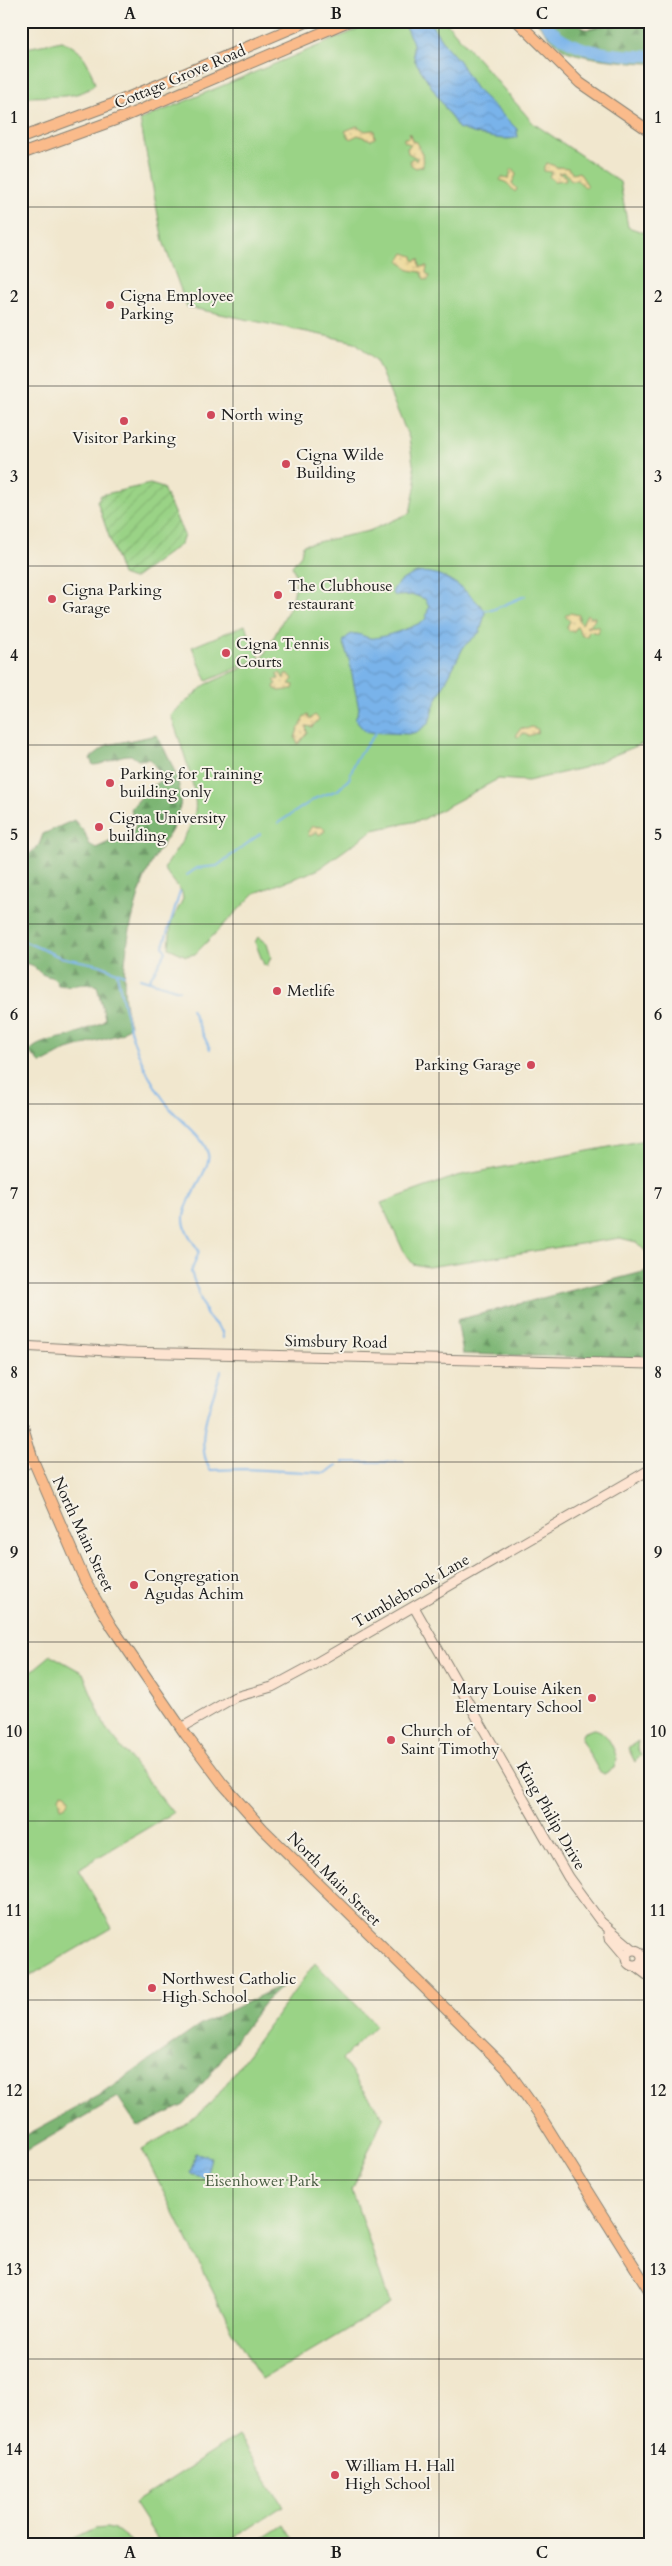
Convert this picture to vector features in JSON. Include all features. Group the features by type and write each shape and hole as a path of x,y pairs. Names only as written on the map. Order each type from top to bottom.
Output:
{"main road":[{"name":"Cottage Grove Road","path":"21,138 110,105 309,21"},
{"name":"Cottage Grove Road","path":"21,154 126,116 330,25 349,21"},
{"path":"517,21 580,83 651,132"},
{"name":"North Main Street","path":"21,1420 33,1460 87,1585 112,1627 181,1728 222,1783 267,1834 506,2068 539,2114 651,2293"},
{"name":"North Main Street","path":"21,1444 33,1460"}],"street":[{"name":"Simsbury Road","path":"21,1346 125,1352 651,1364"},
{"path":"21,1467 33,1460"},
{"name":"Tumblebrook Lane","path":"181,1728 236,1697 272,1687 651,1469"},
{"name":"King Philip Drive","path":"414,1606 559,1862 594,1914 609,1932 610,1938 627,1958"},
{"name":"King Philip Drive","path":"609,1932 615,1934 634,1950"},
{"path":"651,1969 642,1959 641,1954 634,1950 627,1958 630,1965 635,1966 651,1978"},
{"path":"635,1966 642,1959"}],"green space":[{"path":"378,21 445,21 533,123 620,182 628,227 651,235 651,744 644,743 583,768 528,781 498,779 422,820 373,830 317,870 255,893 195,954 186,956 169,948 171,923 183,899 182,892 164,869 189,828 195,812 195,803 187,764 171,715 205,685 262,659 292,603 297,578 292,566 301,555 303,545 369,531 410,513 416,483 409,438 376,360 355,342 187,307 163,241 140,120"},
{"path":"536,21 575,21 585,29 589,29 606,25 615,26 627,21 651,21 651,63 605,59 570,52 556,43"},
{"path":"62,41 75,49 84,58 95,84 88,90 70,95 21,98 21,49"},
{"path":"150,484 163,488 184,535 181,544 133,579 122,575 97,501 101,495"},
{"name":"Cigna Tennis Courts","path":"245,625 260,658 207,681 192,647"},
{"path":"157,735 170,760 180,788 181,798 175,823 153,860 142,885 131,924 127,946 124,988 130,1025 121,1034 67,1050 41,1064 29,1052 37,1045 82,1031 103,1022 105,1018 97,986 87,984 58,985 53,978 42,974 32,965 21,963 21,862 39,845 43,834 74,820 85,833 89,844 96,848 134,831 136,823 131,811 132,807 150,788 161,781 160,773 150,759 138,760 131,755 126,755 93,765 90,758 107,745"},
{"path":"258,937 267,944 271,957 267,966 264,965 255,942"},
{"path":"651,1139 651,1257 636,1242 620,1238 428,1267 413,1264 404,1252 381,1203 457,1176"},
{"path":"651,1270 651,1359 463,1354 457,1320"},
{"path":"51,1655 83,1673 105,1727 173,1813 78,1869 112,1928 21,1981 21,1680"},
{"path":"593,1729 602,1732 606,1736 612,1745 617,1759 614,1768 604,1774 599,1771 581,1739 583,1733"},
{"path":"638,1741 637,1748 641,1755 635,1762 628,1748"},
{"name":"Eisenhower Park","path":"315,1963 376,2025 342,2059 383,2117 352,2190 390,2304 262,2380 232,2330 142,2149 189,2122 215,2099"},
{"path":"284,1984 264,2003 208,2077 184,2105 138,2127 118,2097 21,2154 21,2138 103,2093 202,2024"},
{"path":"238,2436 283,2506 222,2545 161,2545 134,2503"},
{"path":"284,2525 296,2545 253,2545"},
{"path":"107,2528 118,2531 136,2545 61,2545 94,2529"}],"sand":[{"path":"357,126 365,131 374,130 375,138 371,140 358,135 350,139 345,131"},
{"path":"410,133 412,141 416,142 422,154 423,166 416,168 411,165 410,160 413,158 416,161 417,158 408,153 407,148 411,145 404,141 404,138 408,138"},
{"path":"547,163 557,167 568,168 573,174 579,172 588,186 585,187 577,180 571,180 565,172 558,173 565,176 566,180 554,181 549,176 552,172 544,171 544,166"},
{"path":"514,169 516,175 512,183 517,189 515,192 507,183 500,180 502,177 509,178 511,170"},
{"path":"404,253 413,256 414,261 419,259 420,267 427,266 426,273 430,276 428,280 424,279 421,272 409,270 399,261"},
{"path":"570,613 579,615 579,621 582,624 587,614 590,617 595,617 594,621 586,627 597,626 599,629 598,633 589,631 587,636 582,636 577,626 574,631 569,631 567,627 570,621 565,616"},
{"path":"280,673 284,679 285,674 289,674 293,679 289,684 294,685 293,689 280,691 275,689 274,686 277,684 274,680 279,679 277,674"},
{"path":"308,715 310,719 315,715 319,719 312,727 306,726 307,733 298,744 295,738 298,729 303,718"},
{"path":"531,727 538,729 537,733 528,736 524,733 519,737 516,736 521,728 527,729"},
{"path":"312,826 323,827 325,831 319,835 316,830 315,834 309,836 308,832"},
{"path":"62,1792 66,1793 70,1799 66,1806 61,1808 59,1796"}],"water":[{"path":"407,21 429,21 445,45 459,61 475,88 517,129 518,137 512,139 497,138 479,135 458,128 415,61 413,44 406,28"},
{"path":"427,572 436,574 463,589 484,609 485,614 480,632 464,646 435,703 429,723 417,732 408,734 366,732 355,720 359,709 349,660 343,642 351,634 359,634 370,638 379,637 408,628 425,620 429,607 425,599 414,595 396,596 392,593 399,583 417,573"},
{"path":"196,2153 211,2157 206,2177 190,2173"}],"waterway":[{"path":"544,21 553,32 578,46 607,53 651,56"},
{"path":"483,610 492,610 525,596"},
{"path":"278,823 316,798 338,790 349,779 356,759 377,731"},
{"path":"187,875 197,868 217,866 260,834"},
{"path":"149,980 166,952 163,946 180,892"},
{"path":"21,940 60,957 100,965 124,975"},
{"path":"117,973 134,1043 148,1075 169,1107 201,1141 208,1154 206,1167 189,1201 184,1222 189,1235 199,1251 191,1272 206,1314 222,1332 223,1338"},
{"path":"140,978 179,990"},
{"path":"191,1009 210,1049"},
{"path":"221,1371 209,1408 204,1433 203,1446 210,1470 244,1469 326,1473 337,1465"},
{"path":"343,1462 403,1462"}],"place":[{"name":"Cigna Employee Parking","path":"110,305"},
{"name":"North wing","path":"211,415"},
{"name":"Visitor Parking","path":"124,421"},
{"name":"Cigna Wilde Building","path":"286,464"},
{"name":"The Clubhouse restaurant","path":"278,595"},
{"name":"Cigna Parking Garage","path":"52,599"},
{"name":"Cigna Tennis Courts","path":"226,653"},
{"name":"Parking for Training building only","path":"110,783"},
{"name":"Cigna University building","path":"99,827"},
{"name":"Metlife","path":"277,991"},
{"name":"Parking Garage","path":"531,1065"},
{"name":"Congregation Agudas Achim","path":"134,1585"},
{"name":"Mary Louise Aiken Elementary School","path":"592,1698"},
{"name":"Church of Saint Timothy","path":"391,1740"},
{"name":"Northwest Catholic High School","path":"152,1988"},
{"name":"William H. Hall High School","path":"335,2475"}]}
